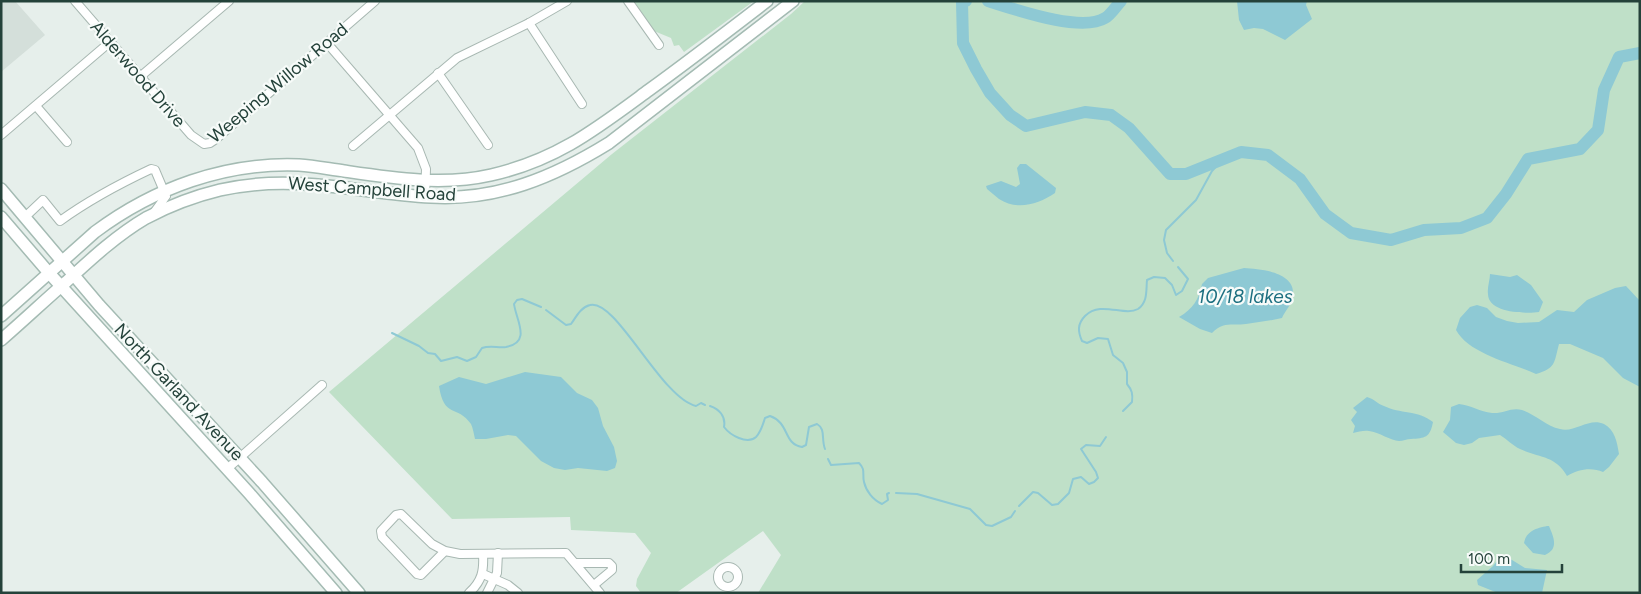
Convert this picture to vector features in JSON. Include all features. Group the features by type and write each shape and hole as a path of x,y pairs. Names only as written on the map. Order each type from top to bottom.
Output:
{"main road":[{"name":"West Campbell Road","path":"1,316 107,223 165,190 196,179 229,170 300,165 365,174 459,181 525,166 557,153 590,133 684,65 767,1"},
{"name":"West Campbell Road","path":"1,340 109,245 152,216 180,203 219,190 279,182 309,183 425,197 472,196 508,190 544,178 579,162 609,143 793,1"},
{"path":"309,183 312,167"},
{"name":"North Garland Avenue","path":"1,189 99,305 240,458 359,593"},
{"name":"North Garland Avenue","path":"1,217 336,593"}],"street":[{"path":"141,76 229,1"},
{"name":"Weeping Willow Road","path":"204,144 216,139 375,1"},
{"path":"353,146 457,58 529,23 567,1"},
{"path":"628,1 659,46"},
{"name":"Alderwood Drive","path":"78,2 110,42 191,135 204,144"},
{"path":"529,23 582,104"},
{"path":"1,135 110,42"},
{"path":"327,43 418,148 426,169 425,197"},
{"path":"438,73 488,145"},
{"path":"36,106 67,142"},
{"path":"25,216 43,200 60,221 82,204 151,169 155,170 166,196 152,216"},
{"path":"227,469 322,386"},
{"path":"445,552 425,572 418,575 382,538 381,531 396,515 401,514 421,534 445,552 460,554 566,553 600,593"},
{"path":"487,593 498,573 498,553"},
{"path":"469,593 477,585 483,574 483,554"},
{"path":"576,563 609,563 612,566 612,570 594,585"},
{"path":"483,574 508,585 518,593"}],"shaded area":[{"path":"1,1 15,1 45,35 1,72"}],"green space":[{"path":"634,1 754,1 684,52 679,45 674,46 671,38 654,31"},
{"path":"805,1 1640,1 1640,593 758,593 781,555 763,531 676,593 641,593 636,586 637,579 651,553 635,533 571,530 570,517 452,519 329,392 612,154"}],"water":[{"path":"1237,1 1307,1 1306,5 1312,19 1285,40 1263,29 1244,30 1239,20"},
{"path":"1020,164 1026,164 1056,188 1055,193 1028,205 1013,205 999,199 987,189 986,186 1001,181 1016,187 1020,184 1017,168"},
{"name":"10/18 lakes","path":"1244,268 1276,273 1289,282 1293,296 1282,318 1246,324 1224,325 1212,333 1200,329 1179,317 1195,303 1202,284 1208,278"},
{"path":"1490,274 1510,277 1517,275 1531,285 1543,302 1539,312 1509,311 1494,305 1488,294"},
{"path":"1626,286 1640,301 1640,387 1623,378 1603,358 1570,344 1559,344 1551,367 1536,374 1481,352 1462,338 1456,330 1460,318 1470,307 1477,305 1487,308 1496,317 1507,321 1518,323 1539,322 1557,310 1574,312 1587,300 1615,288"},
{"path":"525,372 561,377 577,393 592,400 598,408 603,426 614,447 617,461 615,468 607,471 554,468 541,461 516,436 508,435 475,439 471,424 461,414 448,407 441,396 439,386 459,377 486,384"},
{"path":"1367,397 1390,408 1427,418 1433,422 1430,431 1423,437 1399,441 1369,431 1353,433 1355,426 1351,420 1357,412 1353,408"},
{"path":"1459,404 1492,413 1514,409 1522,410 1550,425 1566,430 1598,422 1604,424 1613,433 1619,454 1603,472 1585,470 1567,476 1557,464 1520,449 1500,435 1479,438 1472,443 1464,445 1456,443 1443,432 1450,420 1451,407"},
{"path":"1549,526 1554,539 1552,550 1545,555 1533,553 1524,543 1525,539 1532,531"},
{"path":"1504,555 1525,568 1547,570 1542,593 1498,593 1478,585 1477,580"}],"waterway":[{"path":"966,1 962,2 963,43 990,93 1010,115 1026,126 1085,112 1111,115 1129,128 1170,174 1186,174 1241,152 1268,155 1300,179 1325,214 1351,233 1391,240 1424,230 1461,228 1487,218 1506,194 1528,159 1580,149 1598,130 1604,90 1619,57 1640,53"},
{"path":"988,1 1030,14 1080,23 1094,22 1105,18 1121,1"},
{"path":"1173,261 1167,253 1164,240 1166,230 1196,200 1212,171 1223,159"},
{"path":"1123,411 1132,402 1131,390 1127,384 1127,372 1123,363 1113,355 1108,339 1098,338 1087,343 1082,341 1079,325 1085,316 1091,311 1098,309 1126,311 1138,309 1145,299 1147,280 1154,277 1165,278 1172,285 1176,295 1182,291 1188,279 1178,267"},
{"path":"392,333 419,346 428,353 435,354 441,361 457,357 467,361 476,357 482,348 506,347 519,340 520,330 514,304 517,300 522,299 541,307"},
{"path":"546,310 566,325 571,324 587,306 601,307 626,332 668,386 682,399 696,406 701,403 705,405"},
{"path":"710,406 721,414 724,420 724,427 727,430 734,436 748,440 756,437 761,430 765,418 770,416 781,423 792,442 802,447 806,445 809,427 817,424 822,431 825,449"},
{"path":"1019,506 1033,492 1038,493 1052,505 1058,504 1069,493 1073,479 1081,477 1089,484 1094,482 1098,478 1096,472 1081,449 1086,445 1100,446 1106,437"},
{"path":"828,459 831,465 859,463 863,470 866,489 873,498 882,504 888,500 887,494 889,493"},
{"path":"896,493 917,494 970,509 986,525 992,526 1011,517 1015,511"}]}
